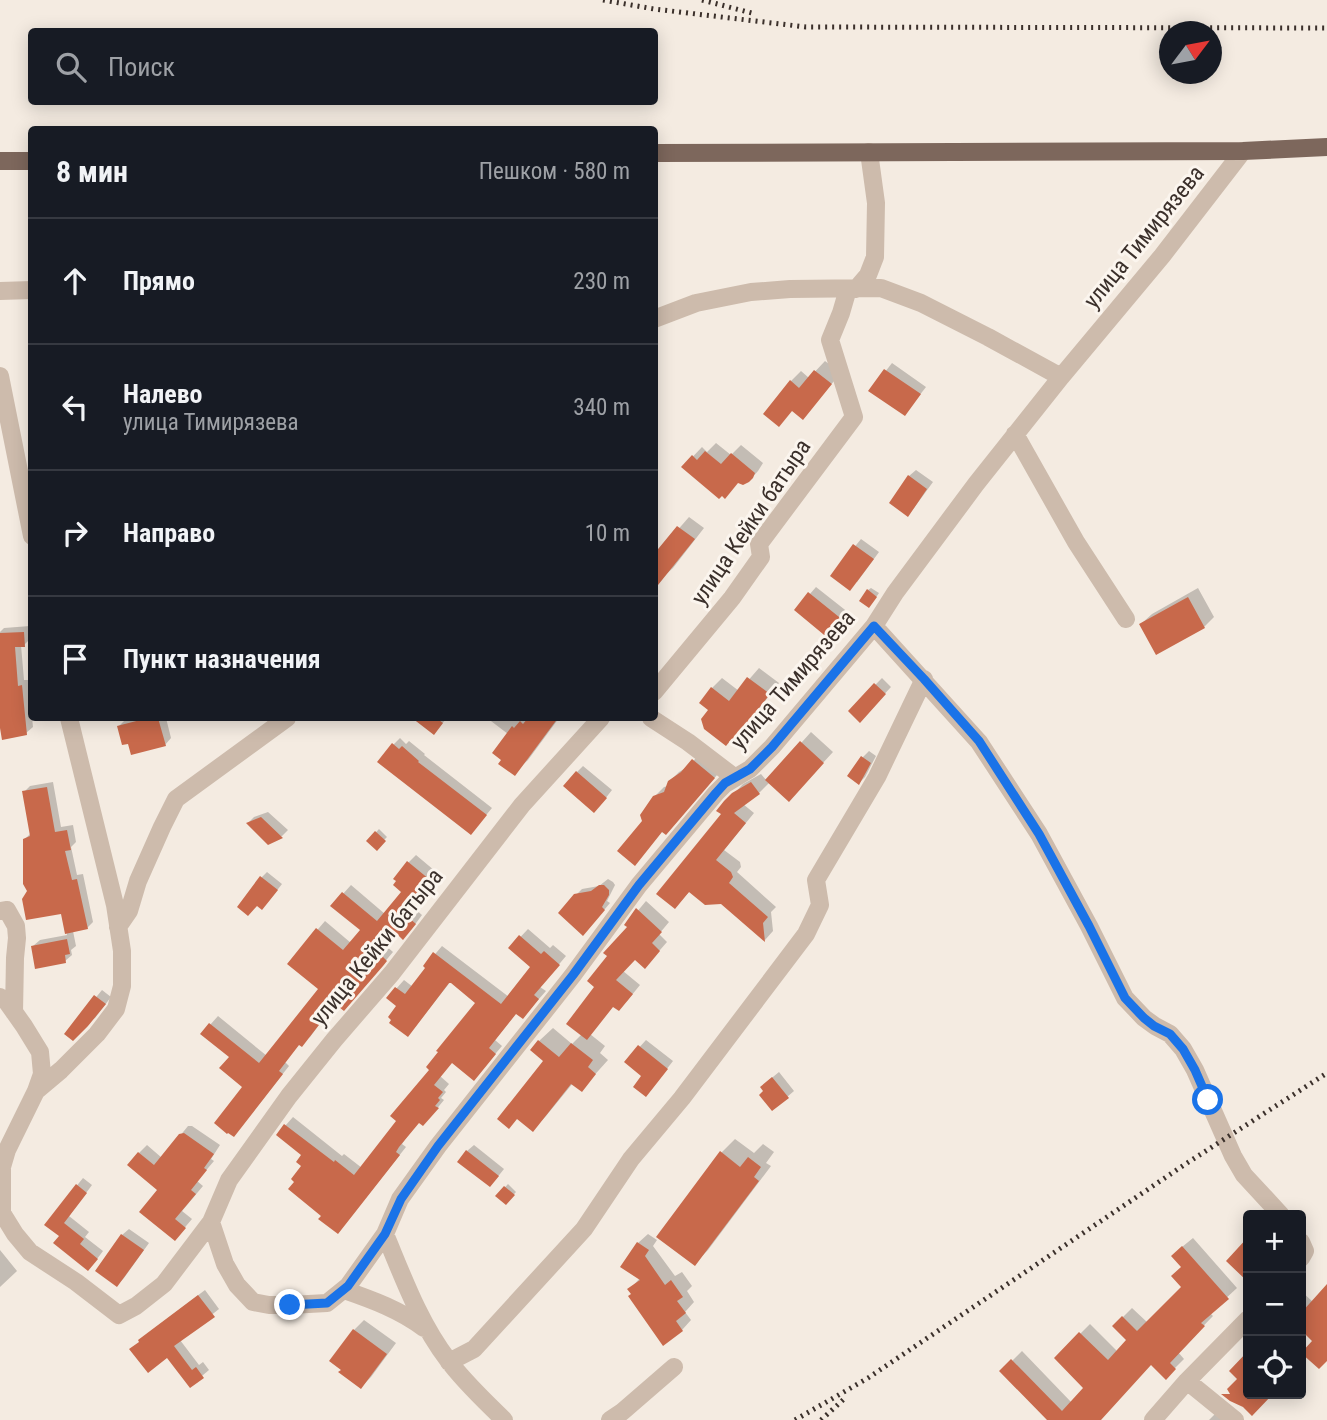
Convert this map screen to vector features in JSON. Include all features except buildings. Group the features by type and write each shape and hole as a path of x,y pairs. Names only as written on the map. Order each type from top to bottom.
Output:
{"main road":[{"path":"658,153 1243,151 1327,148"},
{"path":"0,161 28,161"}],"street":[{"name":"улица Тимирязева","path":"211,1222 225,1264 237,1285 253,1302 269,1305 327,1303 348,1286 385,1234 401,1199 438,1146 573,975 639,885 725,783 750,769 772,747 874,626 895,593 976,484 1162,256 1243,151"},
{"path":"852,289 868,275 875,257 876,202 869,152"},
{"path":"658,317 696,303 751,292 881,288 921,303 1061,377"},
{"name":"улица Кейки батыра","path":"658,687 732,598 761,556 759,544 854,417 830,340 852,289"},
{"path":"0,290 28,290"},
{"path":"0,376 28,516"},
{"path":"1015,435 1076,542 1126,619"},
{"path":"874,626 979,741 1039,834 1125,998 1144,1018 1170,1034 1183,1049 1244,1175 1276,1210"},
{"path":"449,1362 474,1349 584,1229 631,1159 682,1098 806,934 820,905 816,880 877,777 924,679"},
{"path":"36,1091 97,1034 116,1009 122,986 122,951 115,905 70,721"},
{"path":"118,927 129,911 142,871 177,800 283,721"},
{"name":"улица Кейки батыра","path":"1,1212 30,1252 119,1315 136,1306 164,1284 211,1222 229,1180 289,1096 392,973 522,805 598,721"},
{"path":"657,721 688,741 734,777"},
{"path":"0,911 7,910 16,926 14,1012"},
{"path":"0,997 7,1002 40,1052 42,1074 2,1167 1,1212"},
{"path":"385,1234 413,1301 430,1333 449,1362 504,1420"},
{"path":"344,1290 408,1316 430,1333"},
{"path":"1153,1420 1243,1324"},
{"path":"610,1420 674,1367"},
{"path":"1187,1381 1235,1420"}],"railway":[{"path":"603,0 654,9 806,27 1327,28"},
{"path":"702,0 752,13"},
{"path":"795,1420 868,1378 1184,1165 1327,1073"},
{"path":"821,1420 844,1399"}],"route":[{"path":"290,1305 327,1303 348,1286 385,1234 401,1199 438,1146 573,975 639,885 725,783 750,769 772,747 874,626 979,741 1039,834 1125,998 1154,1026 1170,1034 1183,1049 1208,1100"}]}
